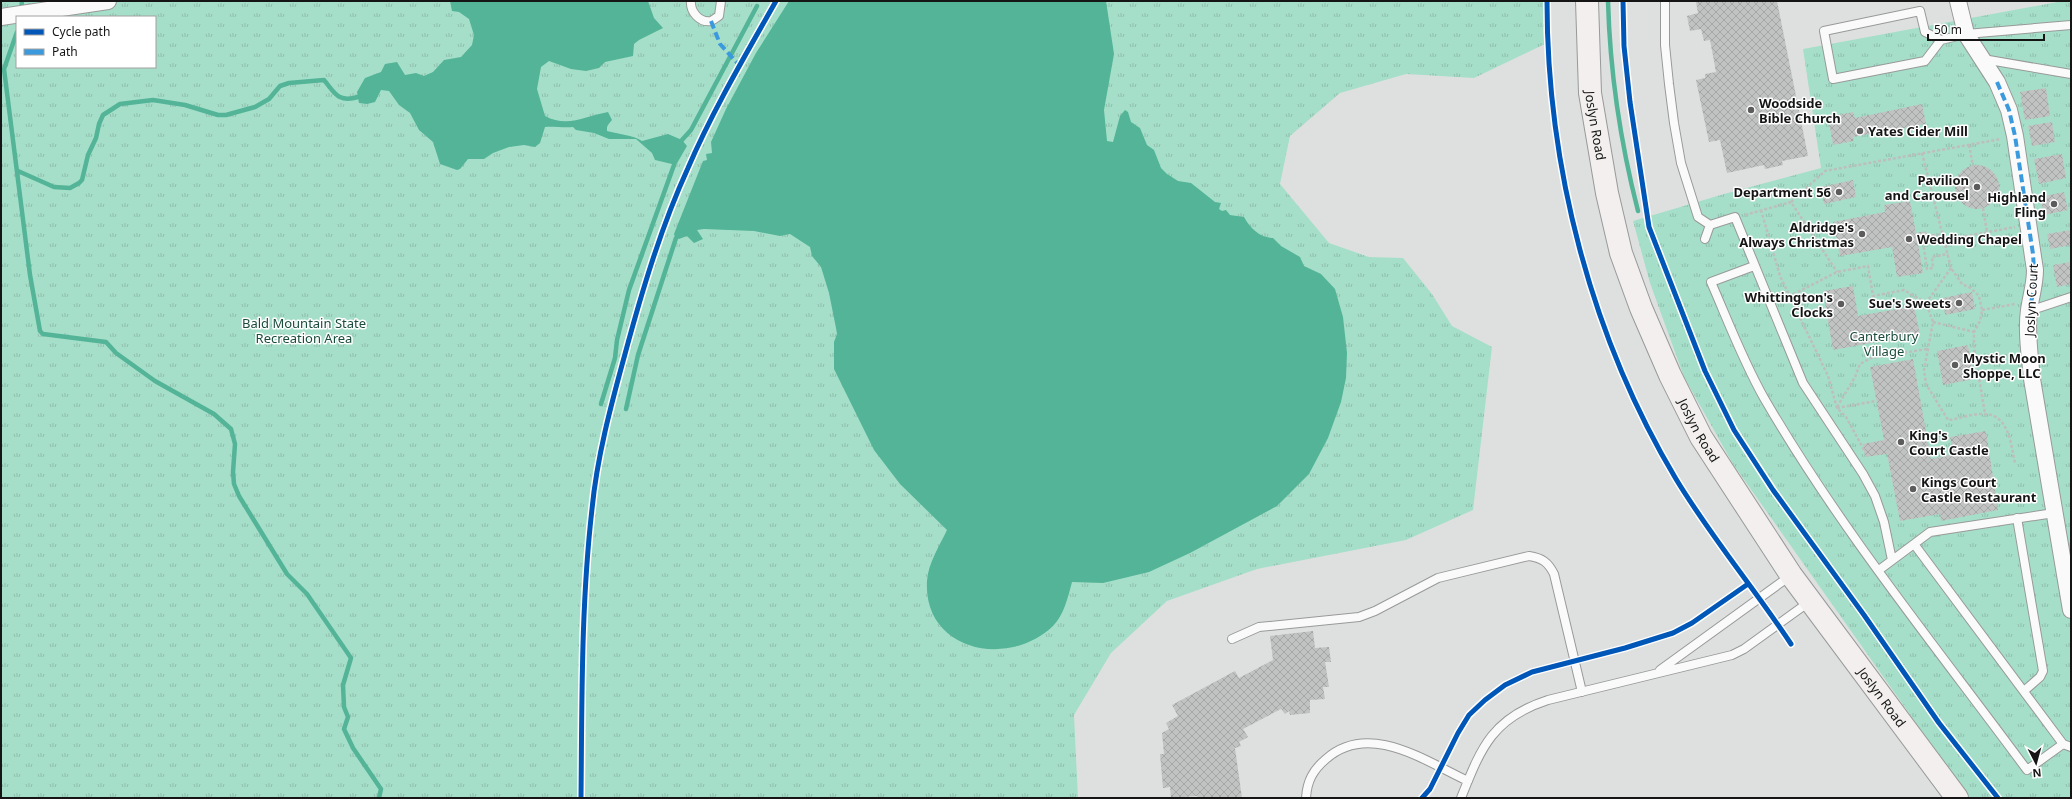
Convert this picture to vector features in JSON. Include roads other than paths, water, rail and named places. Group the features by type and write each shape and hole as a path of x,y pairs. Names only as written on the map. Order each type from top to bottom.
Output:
{"street":[{"path":"1,17 108,1"},
{"name":"Joslyn Road","path":"1587,1 1590,93 1607,193 1626,266 1670,375 1701,437 1791,575 1957,798"},
{"name":"Joslyn Court","path":"1958,1 1966,34 1997,82 2008,110 2015,136 2035,270 2030,306 2029,344 2032,379 2071,610"}],"lane":[{"path":"691,1 694,14 701,20 711,21 719,16 721,1"},
{"path":"1665,1 1665,45 1669,84 1681,163 1698,217 1710,225"},
{"path":"1941,40 1925,61 1833,79 1824,31 1920,11 1924,32 1941,40 1966,34 2071,25"},
{"path":"1982,58 2071,74"},
{"path":"1704,239 1710,225 1735,217 1803,383 1863,474 1875,496 1884,522 1892,560"},
{"path":"1754,266 1711,282 1763,396 1829,499 1879,570 2027,770 2063,744"},
{"path":"2030,306 2071,297"},
{"path":"1879,570 1930,532 2054,513"},
{"path":"2017,518 2043,666 2040,677 2024,691"},
{"path":"1914,544 2063,744 2071,747"},
{"path":"1232,640 1259,627 1359,617 1375,611 1438,578 1528,556 1541,558 1549,564 1554,574 1582,692"},
{"path":"1656,673 1791,575"},
{"path":"1461,798 1487,741 1509,718 1537,704 1738,652 1810,601"},
{"path":"1306,798 1307,786 1312,773 1321,763 1334,752 1351,744 1365,742 1379,742 1396,748 1468,781"}],"waterway":[{"path":"21,11 22,1"},
{"path":"1608,1 1611,54 1617,107 1626,159 1638,211"},
{"path":"682,140 691,130 757,6"},
{"path":"16,35 4,69 30,275 40,331 43,334 106,342 116,353 155,381 214,414 231,429 235,444 233,472 234,484 239,496 287,574 307,594 351,658 343,685 344,707 348,717 344,729 353,748 381,789 379,798"},
{"path":"18,171 54,187 70,188 79,183 82,180 88,155 96,138 99,124 103,115 120,104 153,100 185,105 218,115 226,115 255,107 269,99 280,86 289,83 324,80 334,93 341,98 351,99 358,97"},
{"path":"601,404 615,358 617,340 629,290 674,165"},
{"path":"626,409 638,355 676,238"}],"place":[{"name":"Woodside Bible Church","path":"1751,110"},
{"name":"Yates Cider Mill","path":"1860,131"},
{"name":"Pavilion and Carousel","path":"1977,187"},
{"name":"Department 56","path":"1839,192"},
{"name":"Highland Fling","path":"2054,204"},
{"name":"Aldridge's Always Christmas","path":"1862,234"},
{"name":"Wedding Chapel","path":"1909,239"},
{"name":"Sue's Sweets","path":"1959,303"},
{"name":"Whittington's Clocks","path":"1841,304"},
{"name":"Mystic Moon Shoppe, LLC","path":"1955,365"},
{"name":"King's Court Castle","path":"1901,442"},
{"name":"Kings Court Castle Restaurant","path":"1913,489"}],"park label":[{"name":"Bald Mountain State Recreation Area","path":"304,330"},
{"name":"Canterbury Village","path":"1884,344"}]}
